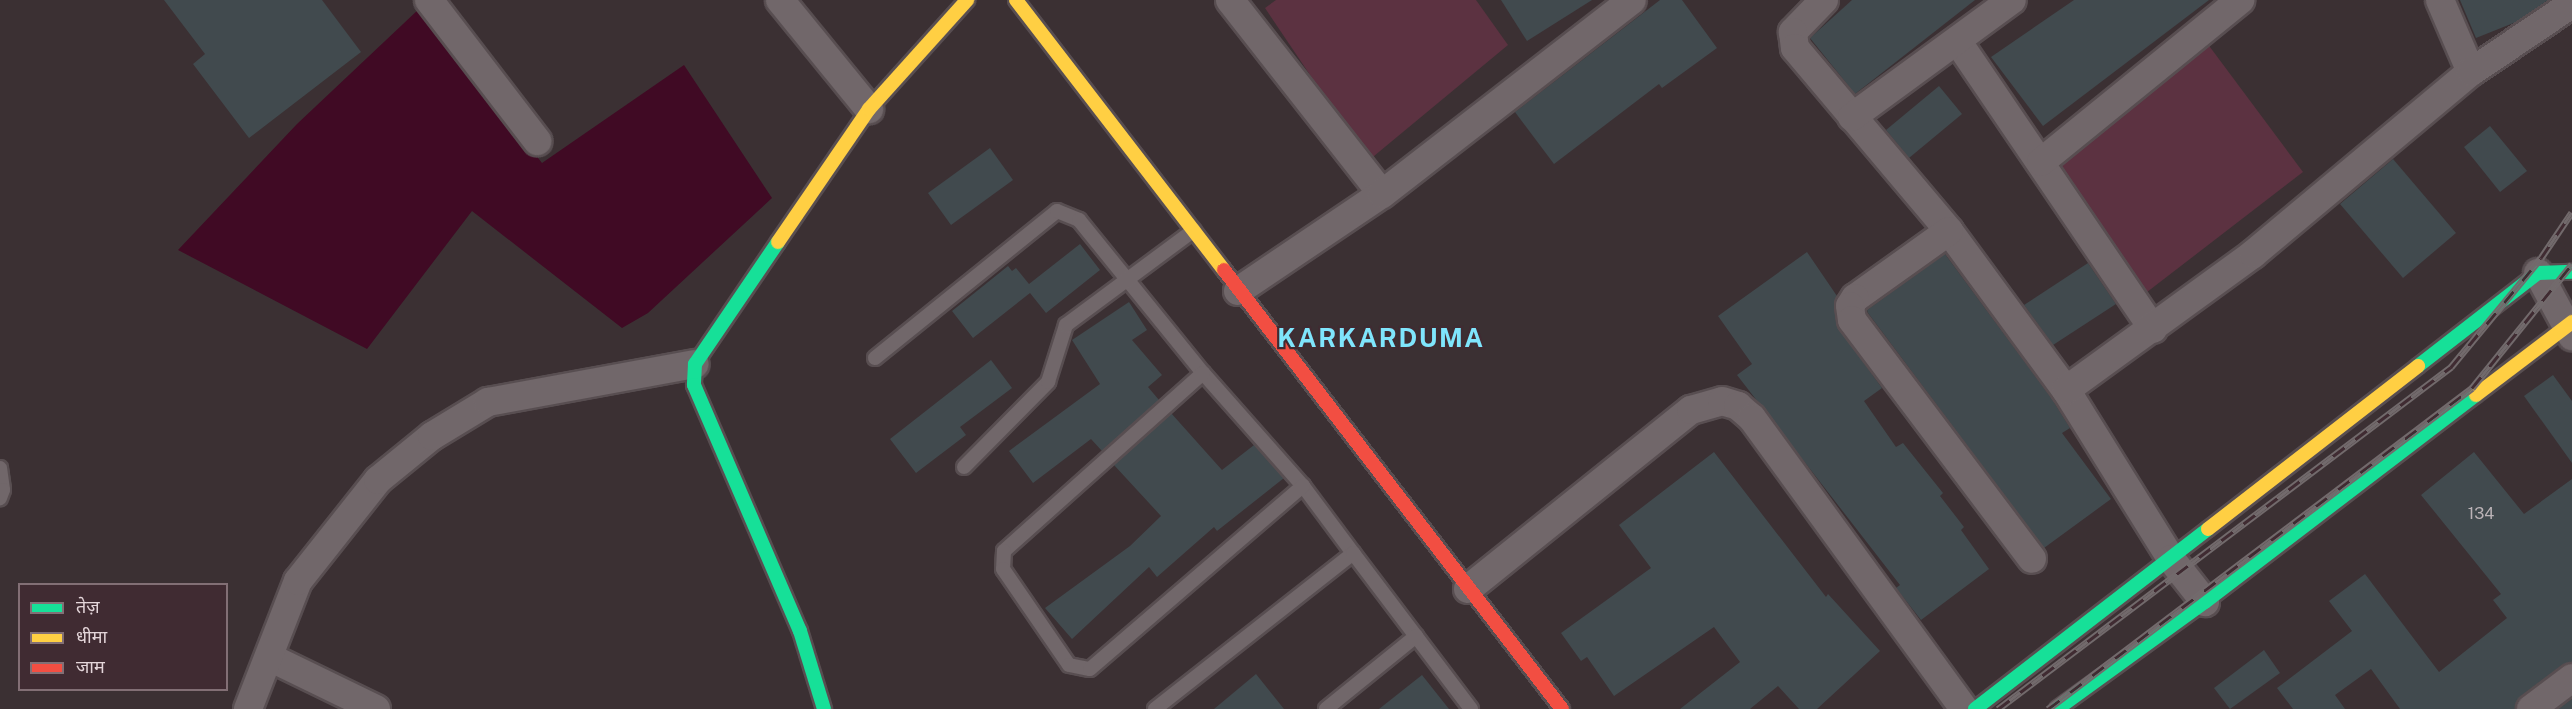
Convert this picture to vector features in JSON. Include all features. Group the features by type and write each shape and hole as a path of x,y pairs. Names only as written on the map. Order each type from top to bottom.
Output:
{"street":[{"path":"429,0 537,141"},
{"path":"780,0 869,109"},
{"path":"824,709 800,632 699,404 694,385 695,364 869,109 968,0"},
{"path":"1016,0 1562,709"},
{"path":"1231,0 1382,194"},
{"path":"1238,291 1382,194 1632,0"},
{"path":"1824,0 1794,32 1795,48 1949,231 2066,390 2170,559 2205,602"},
{"path":"1852,117 1958,42 2012,0"},
{"path":"2041,162 2240,0"},
{"path":"2440,0 2471,72"},
{"path":"2066,390 2153,329 2253,254 2471,72 2572,3"},
{"path":"1958,42 2153,329"},
{"path":"1949,231 1855,298 1850,306 1852,320 2032,559"},
{"path":"1975,709 2538,273 2572,272"},
{"path":"2057,709 2205,602 2570,329 2538,273"},
{"path":"248,709 298,581 378,480 432,436 488,402 695,364"},
{"path":"1468,589 1691,410 1722,401 1738,406 1752,418 1964,709"},
{"path":"269,657 376,709"},
{"path":"2531,709 2572,678"}],"lane":[{"path":"875,358 1058,211 1079,220 1203,373 1303,486 1471,709"},
{"path":"964,467 1048,382 1066,325 1194,231"},
{"path":"1203,373 1004,551 1003,570 1069,665 1090,669 1303,486"},
{"path":"0,468 3,490 0,498"},
{"path":"1155,709 1353,553"},
{"path":"1326,709 1416,636"}],"shaded area":[{"path":"1276,0 1476,0 1508,45 1368,161 1265,8"},
{"path":"420,8 542,163 684,65 772,198 648,313 622,328 472,211 367,349 178,250 297,124"},
{"path":"2204,39 2303,172 2138,299 2043,164"}],"building":[{"path":"164,0 322,0 361,52 249,138 193,64 205,54"},
{"path":"1501,0 1592,0 1527,41"},
{"path":"1660,0 1682,0 1717,48 1662,88 1659,84 1554,164 1515,112"},
{"path":"1852,0 1975,0 1855,94 1810,38"},
{"path":"2074,0 2209,0 2043,126 1991,57"},
{"path":"2460,0 2548,0 2516,22 2476,38"},
{"path":"1939,86 1962,114 1909,158 1886,130"},
{"path":"2490,126 2527,171 2500,192 2464,147"},
{"path":"990,148 1013,180 951,225 928,193"},
{"path":"2393,159 2456,233 2403,278 2340,204"},
{"path":"1080,244 1100,270 1046,313 1030,293 973,338 952,311 1008,266 1012,271 1016,268 1029,284"},
{"path":"1807,252 1837,296 1834,308 1839,329 1882,388 1864,401 1896,447 1903,443 1943,493 1940,496 1964,527 1961,530 1989,569 1921,620 1896,588 1900,585 1737,375 1752,364 1718,316"},
{"path":"1945,254 2052,399 2070,428 2062,433 2111,499 2044,548 1868,313 1867,310"},
{"path":"2088,263 2116,304 2053,345 2024,305"},
{"path":"1129,302 1147,330 1132,340 1162,375 1148,387 1159,400 1102,451 1091,439 1033,483 1009,451 1100,384 1072,340"},
{"path":"991,360 1012,388 960,427 966,435 916,473 890,439"},
{"path":"2553,375 2572,401 2572,463 2524,396"},
{"path":"1171,413 1222,470 1254,445 1284,478 1217,531 1214,527 1157,577 1149,567 1072,639 1045,608 1130,546 1161,516 1114,465"},
{"path":"1714,452 1826,597 1828,594 1880,651 1817,709 1799,709 1778,686 1750,709 1680,709 1740,662 1714,627 1614,696 1587,657 1581,661 1561,633 1651,568 1619,525"},
{"path":"2474,452 2524,514 2572,479 2572,662 2562,665 2521,696 2515,709 2400,709 2371,669 2335,695 2345,709 2293,709 2277,688 2352,631 2329,601 2365,574 2439,672 2507,618 2493,600 2501,594 2421,495"},
{"path":"2264,650 2280,673 2230,709 2214,688"},
{"path":"1256,674 1284,709 1214,709"},
{"path":"1422,675 1449,709 1379,709"},
{"path":"2572,699 2572,709 2558,709"}],"railway":[{"path":"1998,709 2451,367 2541,258 2572,212"},
{"path":"2048,709 2472,388 2572,264"}],"traffic: fast":[{"path":"778,242 695,364 694,385 800,631 824,709"},
{"path":"2418,366 2538,273 2572,272"},
{"path":"2057,709 2205,602 2476,395"},
{"path":"1975,709 2208,529"}],"traffic: slow":[{"path":"778,242 869,109 967,0"},
{"path":"1016,0 1224,270"},
{"path":"2476,395 2572,322"},
{"path":"2208,529 2418,366"}],"traffic: jam":[{"path":"1224,270 1562,709"}],"district":[{"name":"KARKARDUMA","path":"1381,338"}]}
